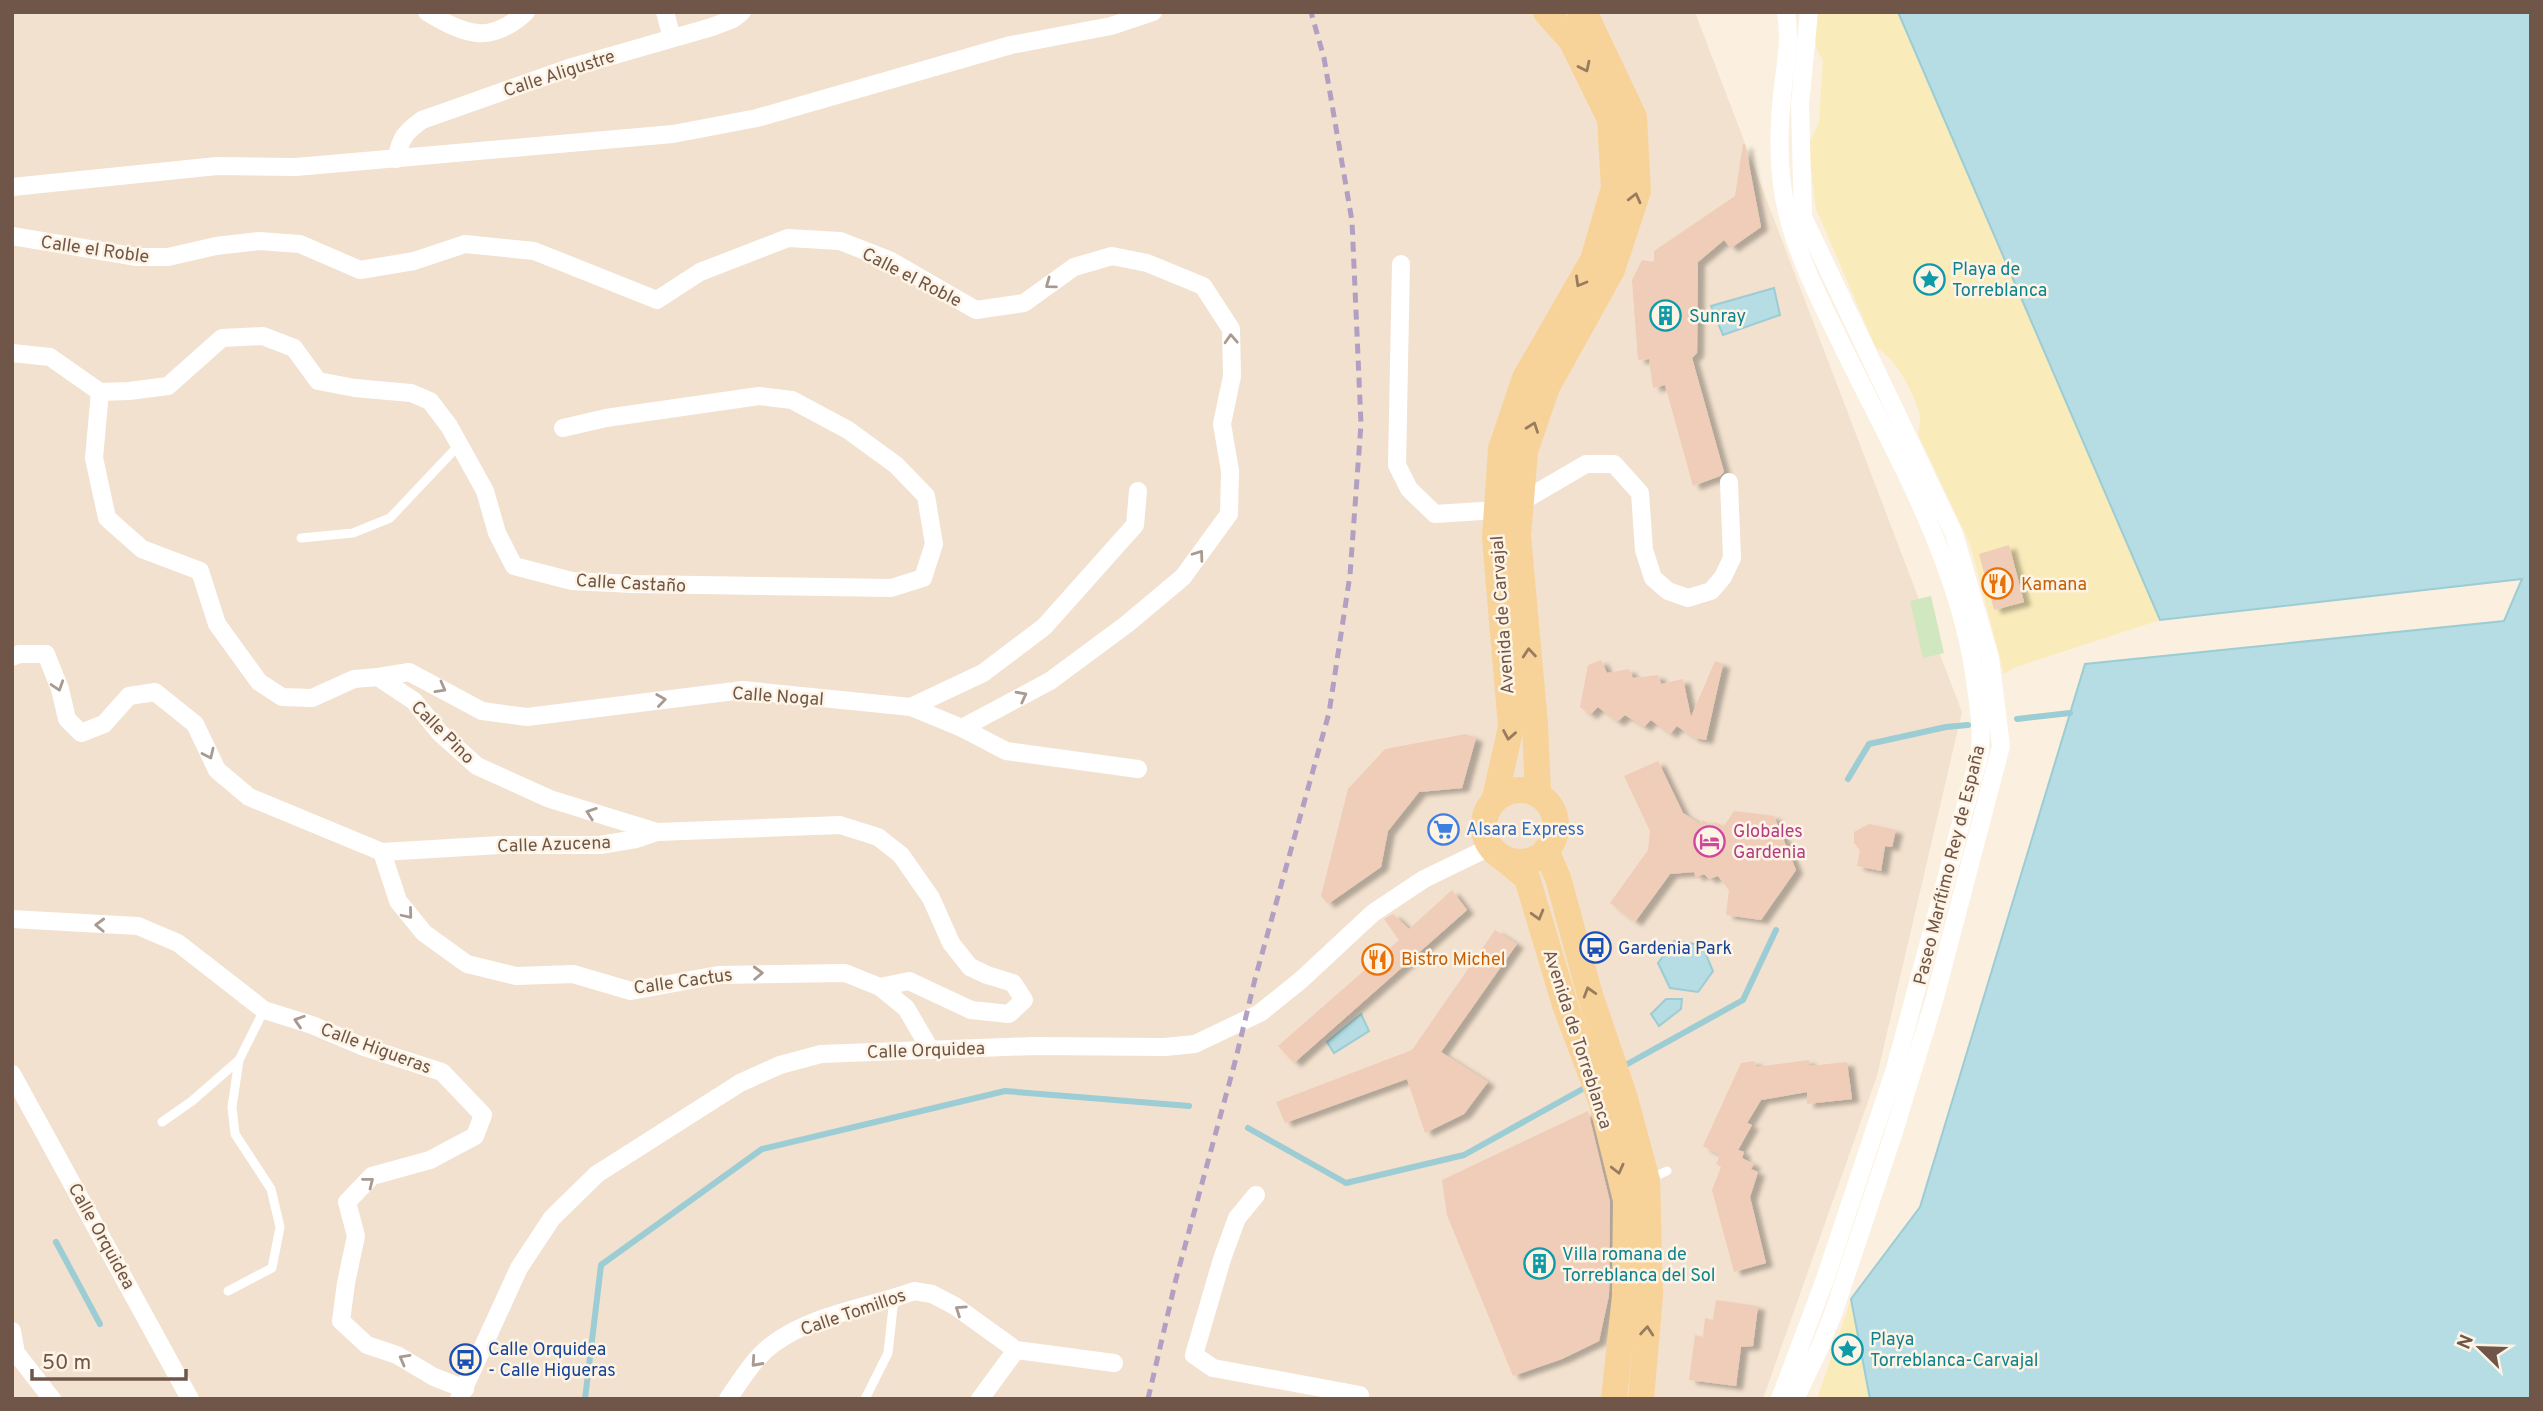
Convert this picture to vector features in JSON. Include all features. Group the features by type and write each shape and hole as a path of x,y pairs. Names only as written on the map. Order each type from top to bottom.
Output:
{"main road":[{"name":"Avenida de Carvajal","path":"1538,794 1535,724 1518,536 1509,506 1501,449 1525,378 1593,260 1614,188 1610,119 1572,40 1546,12"},
{"name":"Avenida de Carvajal","path":"1495,798 1511,727 1495,538 1509,506 1547,387 1612,270 1638,191 1633,117 1589,22 1580,12"},
{"path":"1516,789 1538,794 1553,810 1556,820 1552,842 1537,858 1526,862 1497,853 1485,837 1484,816 1495,798 1516,789"},
{"name":"Avenida de Torreblanca","path":"1546,850 1558,878 1590,995 1599,1061"},
{"name":"Avenida de Torreblanca","path":"1497,853 1527,878 1564,1005 1599,1061 1613,1099 1657,1176 1641,1399"},
{"name":"Avenida de Torreblanca","path":"1613,1099 1626,1199 1625,1296 1614,1399"}],"street":[{"path":"427,12 468,33 489,33 511,26 526,12"},
{"path":"665,12 672,38"},
{"name":"Calle Aligustre","path":"396,159 400,142 407,131 422,120 569,68 733,19 742,12"},
{"path":"12,187 217,166 296,167 673,134 757,118 1012,45 1111,26 1153,12"},
{"name":"Paseo Marítimo Rey de España","path":"1780,1399 1824,1282 1895,1069 1980,752 1981,729 1973,660 1959,602 1938,542 1817,295 1799,252 1786,209 1780,125 1790,35 1786,12"},
{"path":"1795,1399 1829,1323 1892,1138 1934,1001 2001,746 1990,659 1954,534 1803,217 1800,104 1809,12"},
{"name":"Calle el Roble","path":"12,236 137,257 168,257 216,246 259,241 300,244 359,270 414,261 465,244 534,251 657,300 700,272 788,238 841,241 891,261 976,310 1024,303 1074,267 1112,256 1147,263 1203,286 1231,329 1232,376 1223,424 1230,471 1229,514 1183,578 1127,624 1050,681 962,729"},
{"path":"1401,264 1397,465 1409,489 1434,514 1509,506 1586,464 1614,464 1640,494 1644,550 1653,578 1668,591 1688,598 1711,591 1723,577 1732,558 1729,482"},
{"name":"Calle Castaño","path":"100,392 168,386 222,338 262,336 295,348 318,381 355,388 411,393 430,401 449,426 485,491 497,533 514,566 572,581 633,584 891,588 923,578 934,544 926,496 896,465 848,430 792,401 759,396 606,418 563,428"},
{"path":"12,353 50,357 100,392 94,458 107,518 142,549 200,571 217,624 259,682 282,697 312,698 354,679 378,677"},
{"path":"911,707 983,673 1044,627 1135,525 1138,491"},
{"name":"Calle Azucena","path":"12,657 19,654 46,654 60,689 66,719 81,733 104,724 129,696 155,692 195,724 217,770 249,797 382,852 500,845 600,845 636,839 657,832 840,825 878,837 901,855 930,898 951,943 970,967 1013,983 1024,1000 1009,1014 971,1010 909,981 880,987"},
{"name":"Calle Nogal","path":"378,677 409,672 482,711 527,717 743,690 911,707 1006,751 1138,769"},
{"name":"Calle Pino","path":"378,677 414,701 440,733 477,766 550,799 657,832"},
{"name":"Calle Cactus","path":"382,852 398,901 424,933 467,964 516,976 573,974 631,991 718,975 845,972 880,987 906,1009 930,1049"},
{"name":"Calle Orquidea","path":"462,1394 519,1268 552,1218 597,1174 740,1083 780,1065 821,1054 1034,1046 1165,1047 1195,1044 1260,1013 1301,980 1373,913 1424,878 1497,853"},
{"name":"Calle Higueras","path":"12,919 138,926 178,943 264,1010 442,1072 482,1115 475,1136 430,1160 372,1176 347,1202 356,1236 341,1321 367,1345 397,1355 462,1394"},
{"name":"Calle Orquidea","path":"12,1074 190,1399"},
{"path":"1256,1195 1237,1218 1194,1355 1213,1368 1360,1395 1359,1399"},
{"name":"Calle Tomillos","path":"728,1399 744,1375 771,1345 801,1328 914,1291 932,1294 955,1306 1016,1349 1114,1363"},
{"path":"12,1331 16,1353 52,1399"},
{"path":"980,1399 1016,1349"}],"lane":[{"path":"301,538 353,533 390,518 459,445"},
{"path":"228,1291 272,1268 280,1227 271,1189 235,1134 232,1107 239,1060 264,1010"},
{"path":"162,1122 192,1101 239,1060"},
{"path":"865,1399 888,1353 894,1298"}],"shaded area":[{"path":"12,12 1695,12 1962,712 1877,1076 1763,1399 12,1399"}],"green space":[{"path":"1931,596 1944,653 1923,658 1910,601"}],"sand":[{"name":"Playa de Torreblanca","path":"1811,12 1898,12 2160,620 2013,668 2004,674 1970,544 1918,434 1920,417 1916,404 1896,366 1876,348 1816,209 1808,146 1819,122 1823,60 1817,51"},
{"name":"Playa Torreblanca-Carvajal","path":"1851,1299 1870,1399 1817,1399"}],"water":[{"path":"1898,12 2531,12 2531,1399 1870,1399 1851,1299 1920,1207 2085,664 2504,621 2522,579 2160,620"},
{"path":"1774,288 1780,315 1723,335 1711,306"},
{"path":"1674,941 1702,945 1713,971 1698,992 1670,988 1658,963"},
{"path":"1666,999 1682,999 1681,1009 1659,1026 1651,1014"},
{"path":"1361,1014 1369,1031 1334,1053 1327,1042"}],"building":[{"name":"Sunray","path":"1743,144 1761,227 1731,248 1724,240 1698,262 1697,353 1692,358 1724,472 1693,486 1665,385 1653,388 1649,359 1638,360 1632,280 1642,260 1654,262 1654,251 1735,196"},
{"path":"2009,545 2024,602 1994,610 1979,554"},
{"path":"1601,660 1607,673 1629,669 1633,678 1658,675 1661,684 1683,679 1691,717 1715,661 1723,664 1706,740 1696,738 1697,740 1677,726 1670,734 1651,720 1644,727 1625,715 1617,722 1598,707 1590,715 1580,707 1588,665"},
{"path":"1466,734 1476,738 1462,788 1419,792 1388,831 1381,867 1328,904 1321,896 1348,789 1385,749"},
{"name":"Globales Gardenia","path":"1658,761 1683,813 1700,824 1703,820 1713,826 1715,822 1724,826 1734,811 1774,816 1796,870 1761,920 1726,915 1729,890 1718,876 1709,879 1704,874 1696,877 1694,872 1670,874 1635,922 1610,903 1648,850 1650,831 1624,776"},
{"path":"1869,824 1896,830 1892,847 1885,846 1881,871 1857,866 1860,850 1854,843 1854,832"},
{"path":"1452,890 1467,910 1294,1063 1278,1046 1399,940 1384,919 1393,914 1409,929"},
{"path":"1495,930 1517,944 1441,1052 1488,1082 1464,1114 1425,1133 1407,1079 1285,1123 1276,1102 1412,1050"},
{"path":"1809,1060 1809,1066 1847,1062 1852,1099 1807,1104 1807,1092 1761,1100 1747,1123 1752,1125 1738,1150 1744,1152 1742,1158 1754,1164 1751,1169 1758,1172 1750,1197 1766,1263 1734,1272 1712,1190 1721,1167 1716,1164 1720,1155 1703,1146 1741,1063 1755,1061 1756,1067"},
{"name":"Villa romana de Torreblanca del Sol","path":"1588,1111 1610,1202 1609,1295 1599,1341 1562,1359 1513,1376 1447,1215 1442,1180"},
{"path":"1716,1300 1758,1306 1753,1346 1741,1347 1736,1386 1689,1380 1695,1335 1703,1337 1705,1318 1713,1320"}],"waterway":[{"path":"2017,719 2070,713"},
{"path":"1848,779 1869,744 1946,727 1968,725"},
{"path":"1622,1067 1743,1000 1776,930"},
{"path":"1248,1128 1346,1183 1464,1155 1588,1086"},
{"path":"585,1399 601,1265 762,1149 1005,1091 1189,1106"},
{"path":"56,1242 100,1324"}],"railway":[{"path":"1148,1399 1176,1279 1255,979 1329,713 1350,575 1361,424 1352,221 1324,58 1311,12"}],"place":[{"name":"Playa de Torreblanca","path":"1929,279"},
{"name":"Sunray","path":"1666,316"},
{"name":"Kamana","path":"1998,584"},
{"name":"Alsara Express","path":"1443,829"},
{"name":"Globales Gardenia","path":"1710,841"},
{"name":"Gardenia Park","path":"1595,948"},
{"name":"Bistro Michel","path":"1378,959"},
{"name":"Villa romana de Torreblanca del Sol","path":"1539,1264"},
{"name":"Playa Torreblanca-Carvajal","path":"1847,1349"},
{"name":"Calle Orquidea - Calle Higueras","path":"465,1359"}]}
